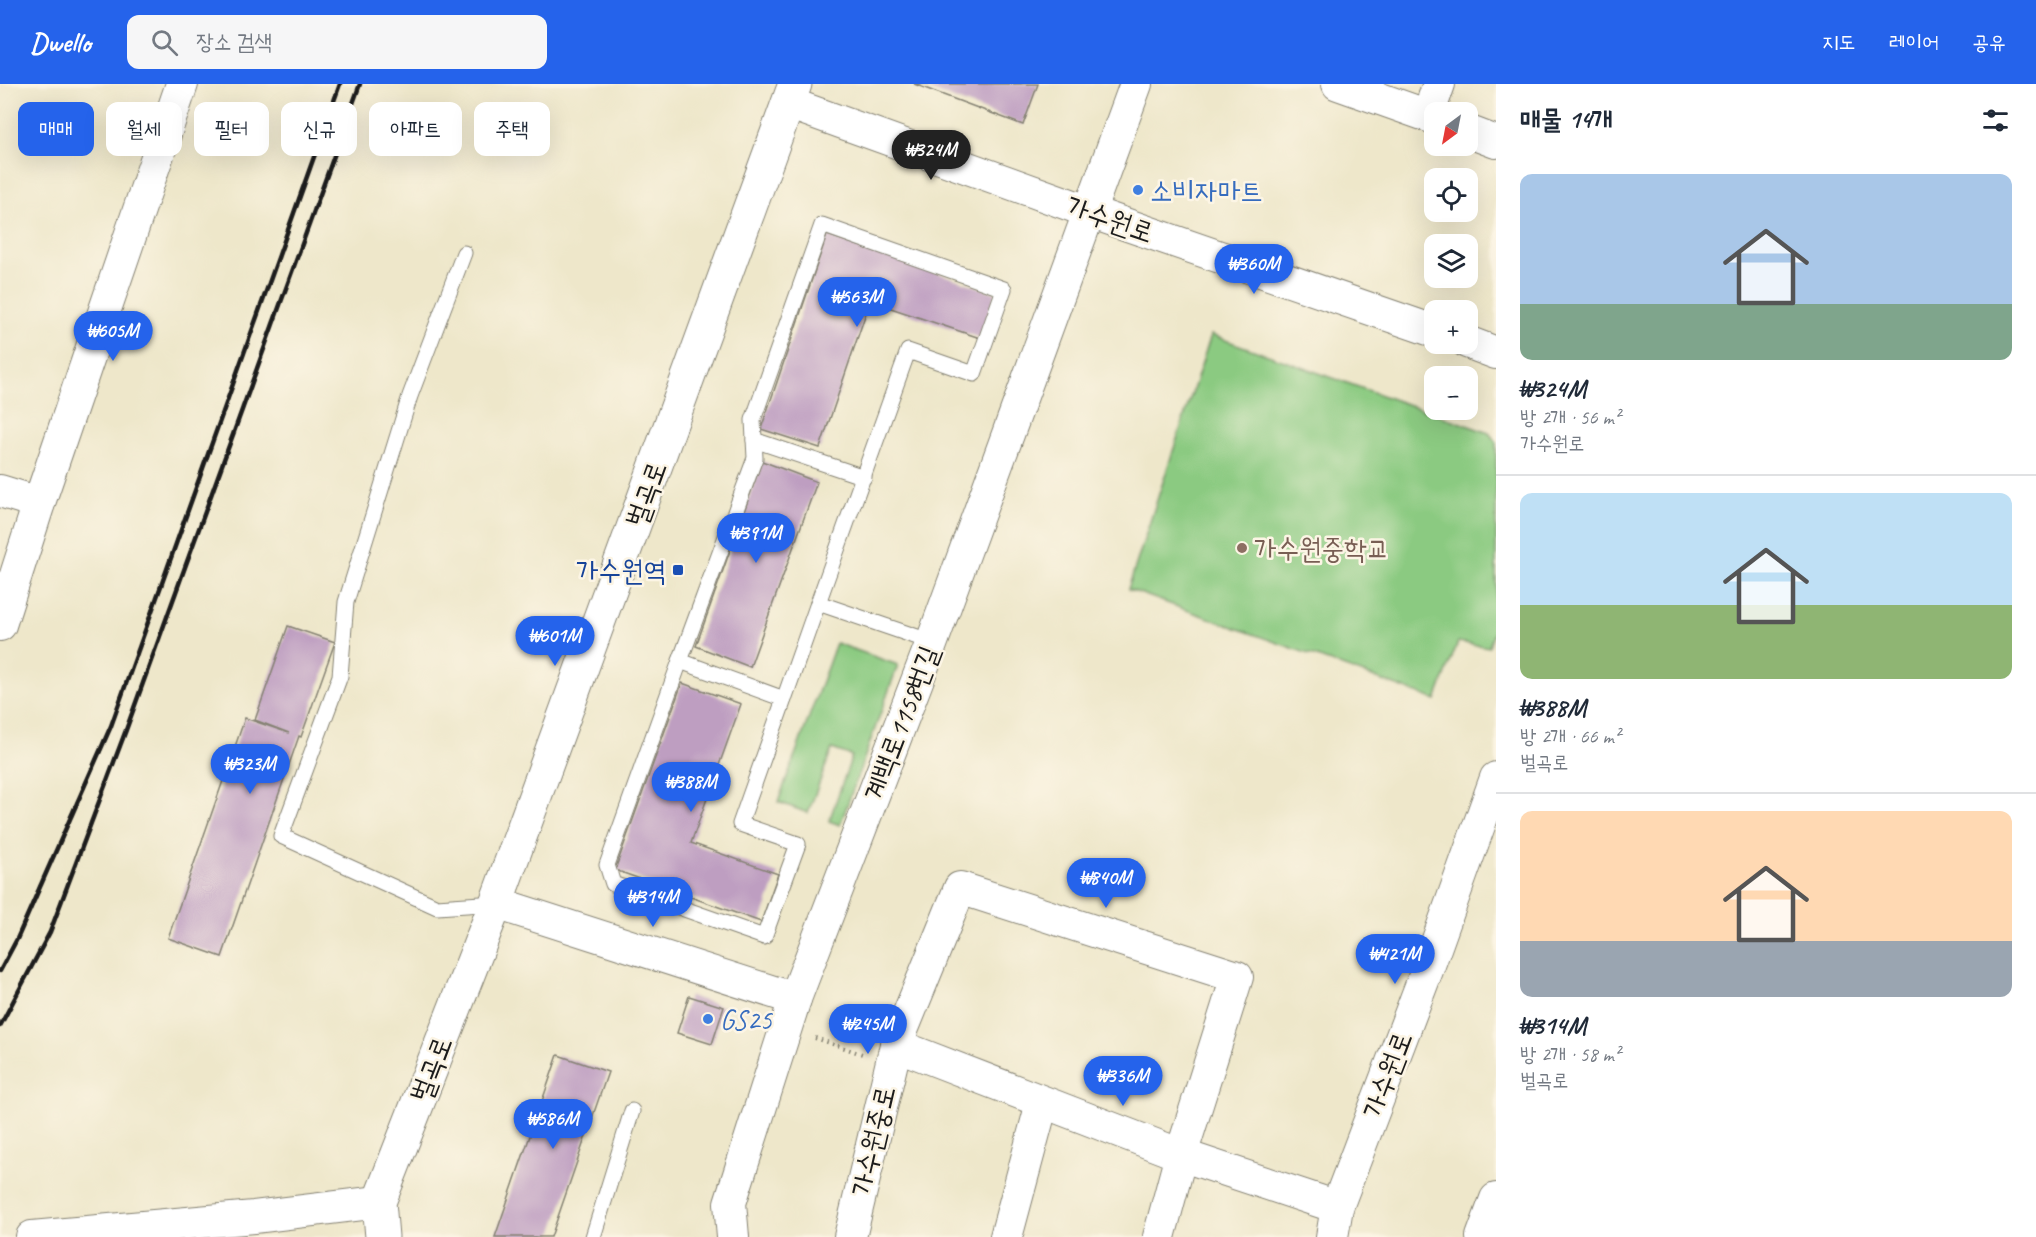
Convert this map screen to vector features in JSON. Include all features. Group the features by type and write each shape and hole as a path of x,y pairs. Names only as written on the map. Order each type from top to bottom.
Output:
{"street":[{"path":"0,625 39,503 182,84"},
{"name":"계백로1158번길","path":"733,1237 730,1203 790,1014 932,642 1136,84"},
{"path":"1338,84 1424,115"},
{"path":"1435,102 1439,84"},
{"name":"가수원로","path":"791,94 1090,212 1424,328"},
{"name":"벌곡로","path":"382,1237 379,1202 496,903 791,94"},
{"path":"1478,135 1496,142"},
{"path":"0,491 39,503"},
{"name":"가수원로","path":"1334,1222 1496,778"},
{"name":"가수원중로","path":"850,1237 893,1055 960,888 1237,977 1181,1155"},
{"path":"496,903 790,1014"},
{"name":"가수원중로","path":"893,1055 1042,1103 1181,1155 1334,1222"},
{"path":"1006,1237 1042,1103"},
{"path":"1159,1237 1181,1155"},
{"path":"1482,1237 1496,1199"},
{"path":"32,1237 379,1202"}],"lane":[{"path":"822,225 1004,289 974,374 908,351 740,824 798,844 764,937 613,884 607,865 754,458 754,440 753,420 822,225"},
{"path":"464,253 403,419 346,602 340,676 281,836 437,907 496,903"},
{"path":"754,440 864,477"},
{"path":"818,603 932,642"},
{"path":"680,661 784,699"},
{"path":"593,1237 632,1111"}],"path":[{"path":"790,1014 893,1055"}],"green space":[{"path":"1211,335 1424,410 1424,420 1452,420 1489,433 1496,442 1496,626 1489,647 1458,642 1436,700 1128,589"},
{"path":"836,643 898,665 840,825 829,821 852,756 832,749 808,813 778,802"}],"building":[{"path":"914,84 1038,84 1023,125"},
{"path":"827,235 996,293 980,338 870,301 820,448 761,429"},
{"path":"762,461 817,482 750,667 696,646"},
{"path":"288,626 335,642 301,737 299,736 222,957 168,938 245,718 289,733 255,720"},
{"path":"682,683 741,704 691,843 778,874 761,922 615,870"},
{"path":"689,996 724,1007 712,1044 677,1033"},
{"path":"558,1055 608,1072 551,1237 495,1237"}],"railway":[{"path":"0,971 17,939 111,726 340,84"},
{"path":"0,1026 50,932 126,730 360,84"}],"place":[{"name":"소비자마트","path":"1138,190"},
{"name":"가수원중학교","path":"1242,548"},
{"name":"가수원역","path":"678,570"},
{"name":"GS25","path":"708,1019"}]}
